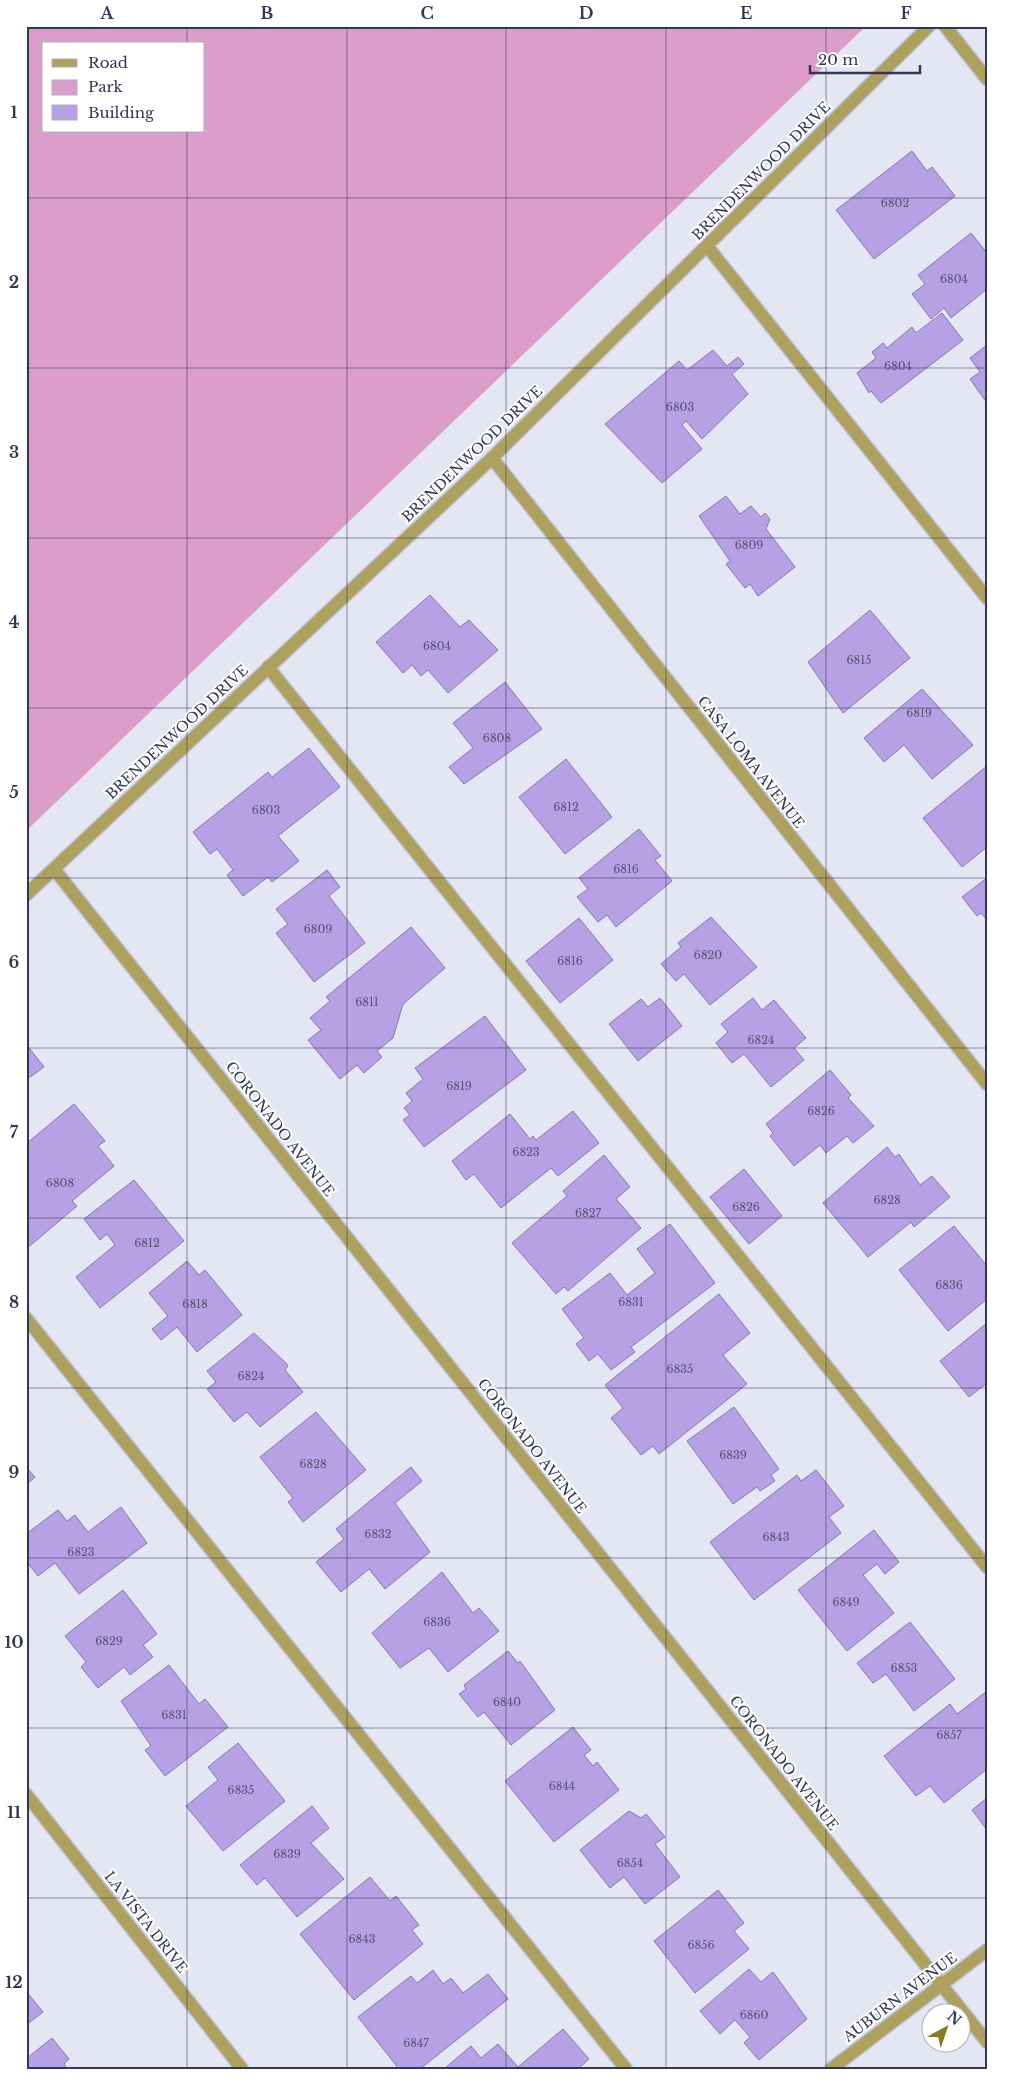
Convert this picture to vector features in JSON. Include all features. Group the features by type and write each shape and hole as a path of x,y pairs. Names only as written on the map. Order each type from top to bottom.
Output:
{"street":[{"name":"BRENDENWOOD DRIVE","path":"26,895 492,458 929,26"},
{"path":"945,26 987,79"},
{"path":"707,246 987,598"},
{"name":"CASA LOMA AVENUE","path":"492,458 987,1084"},
{"path":"268,667 987,1567"},
{"name":"CORONADO AVENUE","path":"54,869 987,2042"},
{"path":"26,1318 626,2069"},
{"name":"LA VISTA DRIVE","path":"26,1794 242,2069"},
{"name":"AUBURN AVENUE","path":"831,2069 987,1950"}],"green space":[{"path":"26,26 866,26 26,831"}],"building":[{"path":"912,151 927,171 932,167 955,196 874,259 836,210"},
{"path":"971,233 987,253 987,289 951,318 944,308 931,319 912,294 925,284 918,275"},
{"path":"942,313 963,340 881,403 871,391 869,393 857,373 876,358 872,352 883,343 887,348 912,327 916,333"},
{"path":"987,345 987,403 970,379 980,372 970,358"},
{"path":"713,350 727,366 738,357 744,364 732,374 748,394 702,439 686,421 682,425 702,449 662,483 605,424 679,361 687,370"},
{"path":"726,496 740,514 751,506 761,517 765,513 770,519 766,529 795,567 758,596 750,584 745,588 726,564 730,561 699,516"},
{"path":"430,595 460,627 469,620 498,650 448,693 428,670 421,676 412,665 403,673 376,642"},
{"path":"870,610 910,658 843,713 808,662"},
{"path":"505,682 542,729 464,784 449,767 473,748 453,723"},
{"path":"922,689 973,745 932,779 904,745 884,762 864,738"},
{"path":"309,748 340,787 278,836 299,861 272,882 268,877 243,896 227,875 233,870 217,849 210,854 193,832 268,772 272,777"},
{"path":"566,759 612,817 565,854 519,797"},
{"path":"987,766 987,847 962,867 923,818"},
{"path":"639,829 661,856 655,860 672,881 616,927 607,915 598,922 577,897 588,889 579,878"},
{"path":"327,870 340,887 329,896 365,943 314,982 276,933 288,924 276,909"},
{"path":"987,878 987,920 981,913 977,916 962,897"},
{"path":"711,917 757,967 710,1005 684,974 676,981 661,964 681,947 678,943"},
{"path":"579,918 613,960 560,1003 526,961"},
{"path":"411,927 445,968 403,1004 393,1038 377,1051 382,1057 364,1073 357,1065 340,1079 308,1040 321,1030 310,1018 330,1001 326,997"},
{"path":"660,998 682,1026 638,1061 609,1024 641,999 648,1007"},
{"path":"753,998 762,1010 774,1000 806,1038 794,1048 804,1060 771,1087 744,1054 732,1063 716,1043 728,1032 721,1024"},
{"path":"485,1016 526,1070 424,1147 403,1120 410,1115 404,1108 412,1101 406,1093 423,1079 415,1068"},
{"path":"26,1044 44,1067 26,1080"},
{"path":"830,1070 851,1095 848,1098 874,1126 853,1143 847,1136 826,1153 820,1145 794,1166 770,1136 773,1133 766,1124"},
{"path":"74,1104 105,1141 98,1146 114,1166 72,1201 77,1206 26,1249 26,1144"},
{"path":"573,1111 599,1143 558,1176 551,1168 501,1208 474,1174 466,1180 452,1161 510,1114 530,1139 533,1136 536,1140"},
{"path":"887,1147 895,1157 899,1154 920,1185 932,1176 950,1197 914,1227 911,1222 868,1257 823,1203"},
{"path":"604,1155 630,1187 616,1199 641,1228 568,1291 564,1287 556,1294 512,1243 567,1196 563,1191"},
{"path":"744,1169 782,1216 749,1244 710,1197"},
{"path":"134,1180 184,1241 100,1308 76,1277 115,1245 107,1234 100,1240 84,1219"},
{"path":"670,1224 715,1283 631,1347 635,1352 611,1370 598,1354 589,1361 576,1344 584,1338 562,1309 610,1273 627,1295 655,1273 637,1249"},
{"path":"954,1226 987,1266 987,1299 948,1331 899,1270"},
{"path":"187,1261 199,1275 205,1270 242,1315 197,1352 177,1327 161,1340 152,1329 168,1316 149,1293"},
{"path":"719,1294 750,1333 723,1355 747,1384 659,1454 653,1446 641,1455 611,1418 623,1408 605,1385"},
{"path":"987,1323 987,1383 969,1397 940,1361"},
{"path":"254,1333 285,1362 288,1366 285,1370 303,1392 260,1427 247,1412 234,1422 207,1389 216,1382 207,1371"},
{"path":"734,1407 779,1469 771,1475 775,1481 760,1491 757,1487 733,1504 687,1441"},
{"path":"316,1412 366,1470 303,1522 288,1502 293,1498 260,1457"},
{"path":"26,1467 35,1477 26,1485"},
{"path":"411,1467 422,1481 395,1503 430,1552 385,1589 369,1569 341,1592 316,1562 344,1539 336,1529"},
{"path":"816,1470 844,1506 829,1517 841,1533 754,1600 710,1542 797,1475 801,1481"},
{"path":"121,1507 147,1543 79,1594 55,1563 38,1576 26,1561 26,1534 58,1510 67,1521 75,1515 88,1532"},
{"path":"874,1530 899,1562 885,1574 877,1564 863,1575 894,1613 847,1651 798,1590"},
{"path":"442,1572 473,1613 479,1608 499,1631 448,1672 429,1648 400,1668 372,1633"},
{"path":"123,1590 157,1634 143,1645 153,1657 130,1675 124,1667 98,1688 81,1667 86,1662 65,1636"},
{"path":"910,1622 955,1679 914,1711 886,1674 873,1683 857,1663"},
{"path":"508,1651 518,1663 520,1661 555,1710 511,1745 484,1712 478,1717 459,1694 466,1689 464,1685"},
{"path":"169,1665 199,1704 205,1699 228,1727 165,1776 145,1750 151,1746 121,1701"},
{"path":"987,1691 987,1769 944,1803 930,1786 916,1796 884,1756 950,1704 957,1714"},
{"path":"573,1727 591,1750 584,1755 593,1766 597,1762 619,1790 554,1842 505,1781"},
{"path":"238,1743 285,1801 223,1851 186,1806 218,1780 208,1767"},
{"path":"987,1798 987,1830 972,1810"},
{"path":"312,1806 329,1828 311,1843 344,1879 297,1917 265,1878 257,1885 240,1865"},
{"path":"629,1811 641,1818 646,1814 665,1837 655,1844 680,1877 645,1904 624,1877 610,1888 580,1850"},
{"path":"370,1877 390,1901 396,1896 419,1925 412,1930 423,1944 354,2000 300,1934"},
{"path":"718,1890 744,1923 734,1931 749,1949 695,1993 654,1941"},
{"path":"749,1969 761,1982 773,1972 807,2019 759,2060 744,2043 750,2037 735,2020 720,2034 700,2011"},
{"path":"433,1970 443,1984 451,1978 463,1993 488,1974 508,1999 420,2069 399,2069 358,2017 411,1976 417,1983"},
{"path":"26,1991 43,2012 26,2025"},
{"path":"563,2029 589,2059 578,2069 444,2069 471,2046 481,2058 498,2044 518,2067"},
{"path":"52,2038 69,2059 64,2064 67,2069 26,2069 26,2059"}]}
